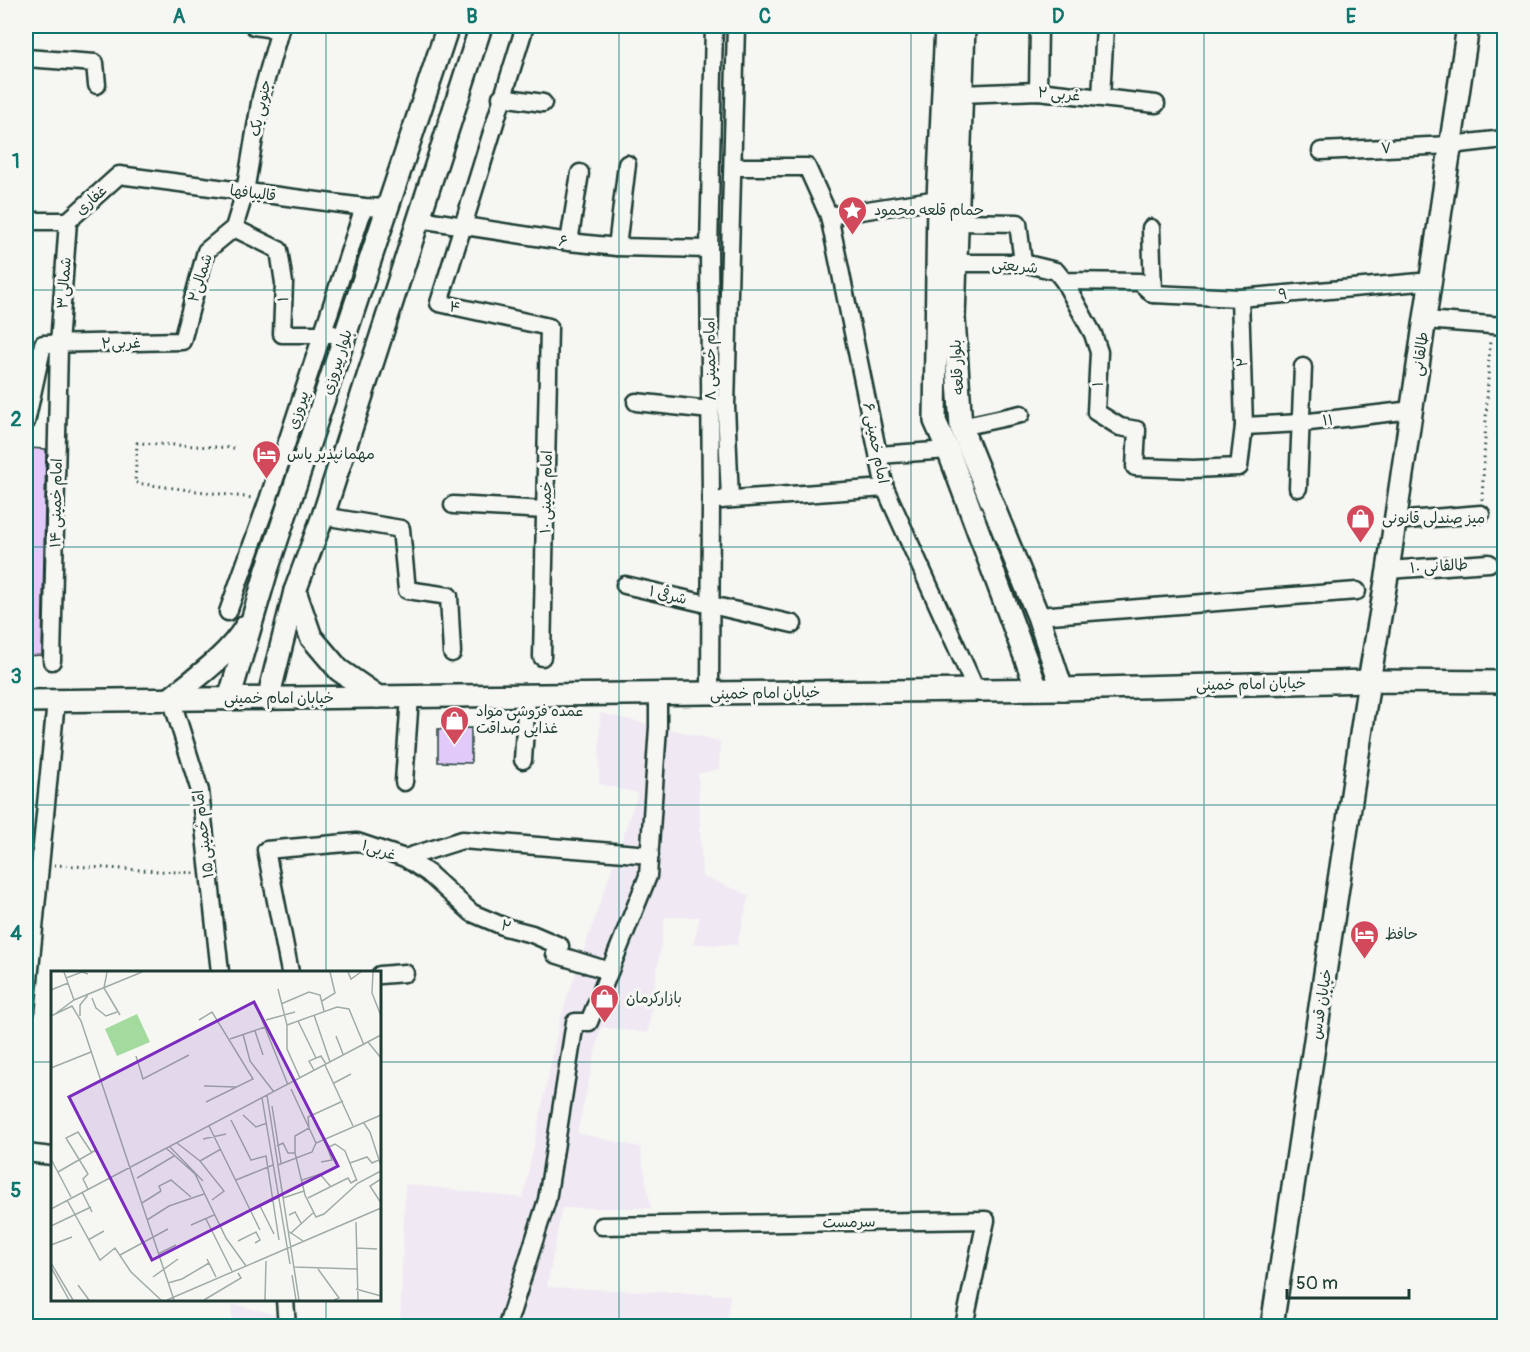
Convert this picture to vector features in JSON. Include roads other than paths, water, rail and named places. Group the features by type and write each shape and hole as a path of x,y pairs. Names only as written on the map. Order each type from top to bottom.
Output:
{"main road":[{"name":"بلوار پیروزی","path":"229,699 267,570 448,26"},
{"path":"268,699 297,585 323,516 481,26"},
{"name":"بلوار قلعه","path":"946,26 938,199 935,421 948,450 1037,689"},
{"name":"بلوار قلعه","path":"964,26 954,318 961,427 1038,616 1062,689"},
{"name":"طالقانی","path":"1370,681 1468,26"},
{"path":"267,570 297,585 311,638 339,670 378,697"},
{"path":"171,698 201,674 239,638 254,612"},
{"name":"خیابان امام خمینی","path":"26,701 1062,689 1370,681 1504,682"},
{"name":"خیابان قدس","path":"1272,1326 1370,681"}],"street":[{"path":"254,26 281,28"},
{"path":"462,227 525,26"},
{"name":"امام خمینی ۸","path":"710,693 709,249 714,26"},
{"path":"730,499 726,406 736,26"},
{"path":"1038,91 1039,26"},
{"path":"1101,98 1105,26"},
{"name":"جنوبی یک","path":"245,192 261,98 281,28"},
{"path":"26,58 94,63 98,85"},
{"name":"۲ غربی","path":"961,94 1038,91 1156,104"},
{"path":"501,97 543,103"},
{"path":"1451,145 1504,139"},
{"name":"۷","path":"1321,151 1451,145"},
{"path":"617,247 627,164"},
{"name":"امام خمینی ۶","path":"733,167 807,167 829,216 885,488 976,690"},
{"path":"569,242 580,173"},
{"name":"قالیبافها","path":"119,175 364,207 387,208"},
{"name":"غفاری","path":"26,221 68,221 119,175"},
{"path":"234,228 245,192"},
{"path":"829,216 938,199"},
{"name":"پیروزی","path":"228,612 268,500 364,207"},
{"name":"۶","path":"418,219 617,247 709,249"},
{"name":"شمالی۳","path":"59,345 68,221"},
{"path":"957,222 1018,223 1023,263"},
{"name":"۴","path":"462,227 439,303 549,327"},
{"name":"۱","path":"234,228 279,250 284,283 282,334 323,333 345,336"},
{"name":"شمالی۲","path":"182,341 206,251 234,228"},
{"path":"1151,228 1153,294"},
{"name":"شریعتی","path":"957,263 1023,263 1056,271 1064,281 1140,282 1153,294"},
{"name":"۱","path":"1064,281 1093,334 1099,352 1096,412 1120,427 1137,430 1135,467"},
{"name":"۹","path":"1153,294 1240,298 1431,281"},
{"name":"۲","path":"1135,467 1193,469 1239,467 1244,426 1240,298"},
{"path":"1425,320 1498,326"},
{"name":"امام خمینی ۱۰","path":"542,657 549,327"},
{"name":"غربی۲","path":"59,345 182,341"},
{"path":"26,422 43,344 59,345"},
{"name":"امام خمینی ۱۴","path":"52,661 59,345"},
{"path":"1298,488 1303,367"},
{"path":"636,402 710,410"},
{"name":"۱۱","path":"1244,426 1302,423 1412,410"},
{"path":"961,427 1021,414"},
{"path":"879,455 948,450"},
{"path":"711,500 885,488"},
{"path":"453,505 545,510"},
{"path":"1395,521 1481,514"},
{"path":"323,516 401,529 407,590 449,596 452,653"},
{"name":"طالقانی ۱۰","path":"1388,570 1489,563"},
{"name":"۱ شرقی","path":"625,585 793,624"},
{"path":"1038,616 1357,591"},
{"path":"507,1326 547,1200 575,1022 589,1022 648,876 658,693"},
{"path":"523,760 527,696"},
{"path":"405,782 410,697"},
{"name":"امام خمینی ۱۵","path":"171,698 200,791 220,971"},
{"path":"26,1011 56,701"},
{"name":"غربی۱","path":"290,971 266,850 357,842 405,858 462,840 650,855"},
{"name":"۲","path":"405,858 428,873 472,913 560,946 555,954 609,971"},
{"path":"381,975 405,973"},
{"path":"26,1153 51,1156"},
{"name":"سرمست","path":"602,1226 986,1220 964,1326"},
{"path":"285,1301 287,1326"}],"place":[{"name":"حمام قلعه محمود","path":"853,236"},
{"name":"مهمانپذیر یاس","path":"266,480"},
{"name":"میز صندلی قانونی","path":"1361,544"},
{"name":"عمده فروشی مواد غذایی صداقت","path":"455,746"},
{"name":"حافظ","path":"1364,960"},
{"name":"بازارکرمان","path":"605,1024"}]}
